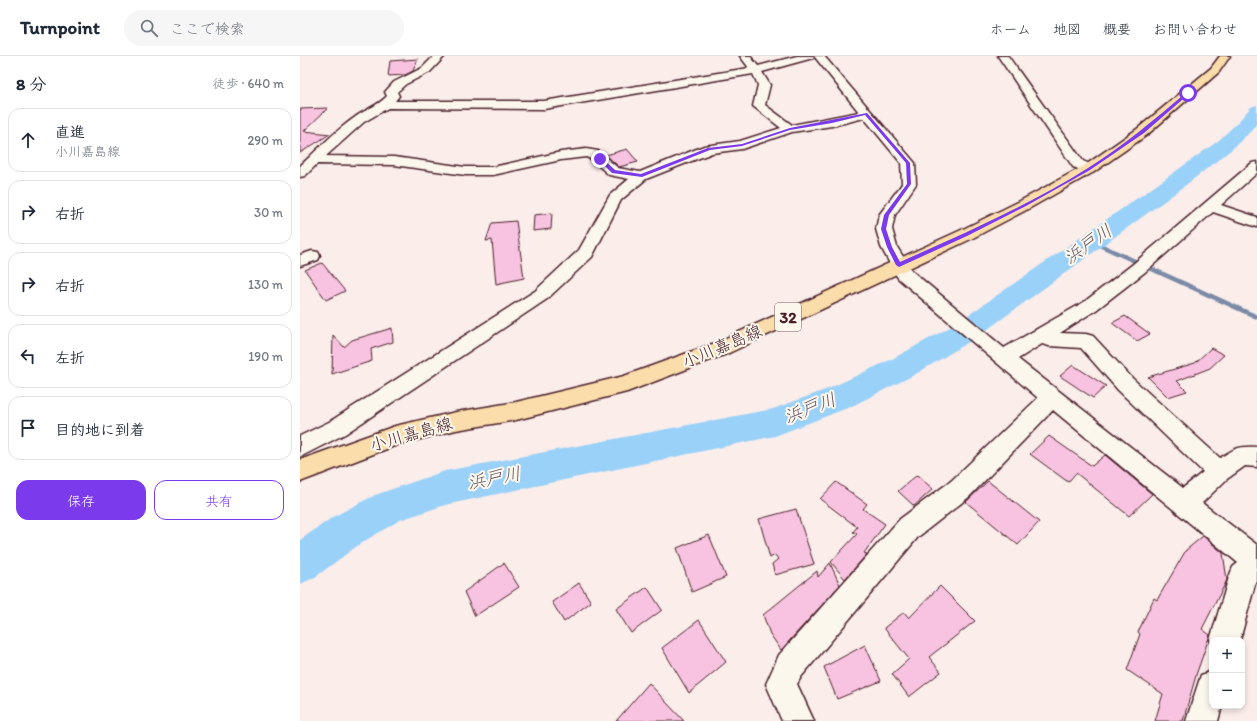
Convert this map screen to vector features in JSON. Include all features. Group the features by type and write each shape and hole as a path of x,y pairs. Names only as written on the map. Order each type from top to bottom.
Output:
{"main road":[{"name":"小川嘉島線","path":"300,471 394,436 456,421 516,411 627,384 722,348 998,219 1089,169 1142,132 1215,70 1225,56"}],"street":[{"path":"387,104 392,96 391,92 394,85 428,69 431,63 440,56"},
{"path":"745,56 756,70 764,85 758,106 790,129"},
{"path":"300,173 316,160 332,142 361,118 387,104 544,105 756,70 809,56"},
{"path":"819,56 908,163 909,184 887,215 884,229 889,247 899,265 913,282 1052,398 1257,562 1243,577 1226,637"},
{"path":"1003,56 1078,164 1089,169"},
{"path":"300,447 337,428 541,295 586,253 615,198 642,176 709,149 742,145 790,129 832,122 866,114"},
{"path":"316,160 394,161 465,171 493,171 561,156 593,154 614,172 642,176"},
{"path":"1000,355 1039,336 1090,306 1139,268 1257,166"},
{"path":"1210,206 1257,222"},
{"path":"1039,336 1048,339 1086,341 1125,384 1219,472"},
{"path":"798,721 781,684 790,666 909,528 960,489 1052,398"},
{"path":"1184,503 1219,472 1241,456 1257,457"},
{"path":"1202,721 1209,696"}],"building":[{"path":"418,59 413,71 405,75 388,76 390,61"},
{"path":"328,108 304,131 330,134 300,153 300,109"},
{"path":"627,149 638,162 619,167 606,155"},
{"path":"552,213 551,229 533,231 534,215"},
{"path":"516,221 524,278 496,284 492,240 486,241 492,223"},
{"path":"322,263 345,291 326,300 305,270"},
{"path":"1125,316 1150,334 1137,341 1112,323"},
{"path":"392,328 393,342 371,349 372,361 332,374 333,335 344,347 352,340"},
{"path":"1211,348 1224,355 1210,368 1177,381 1187,391 1168,397 1148,377 1195,363"},
{"path":"1073,365 1106,386 1093,398 1060,376"},
{"path":"1049,436 1092,466 1105,455 1152,494 1129,516 1076,473 1068,482 1030,454"},
{"path":"917,475 933,489 914,506 898,491"},
{"path":"988,481 1039,522 1018,545 966,502"},
{"path":"836,482 867,504 863,509 885,524 864,553 867,554 845,579 831,562 857,534 853,532 857,527 820,499"},
{"path":"796,509 814,564 775,575 772,564 778,559 775,555 770,558 759,519"},
{"path":"709,535 726,577 692,592 677,548"},
{"path":"1203,536 1223,553 1227,580 1202,629 1210,635 1197,672 1183,721 1155,721 1163,694 1127,670 1140,634 1138,632 1154,598 1157,600 1186,550"},
{"path":"504,563 519,587 475,616 464,592"},
{"path":"830,563 840,585 781,650 770,634 763,615 817,571 818,577"},
{"path":"579,583 591,602 564,622 552,602"},
{"path":"940,586 975,621 929,657 941,672 909,697 892,674 909,659 884,628 904,612 909,618"},
{"path":"647,587 662,610 631,633 616,609"},
{"path":"699,620 726,662 689,693 662,648"},
{"path":"865,645 881,681 837,699 824,667"},
{"path":"649,683 666,702 684,721 616,721"}],"waterway":[{"name":"浜戸川","path":"300,564 347,530 388,507 445,488 775,422 839,398 903,367 964,332 1170,186 1225,145 1244,127 1257,111"},
{"path":"1093,242 1257,317"}],"route":[{"path":"600,159 614,172 642,176 709,149 742,145 790,129 832,122 866,114 908,163 910,173 909,184 887,215 884,229 889,247 899,265 965,235 1024,205 1089,169 1142,132 1188,93"}]}
